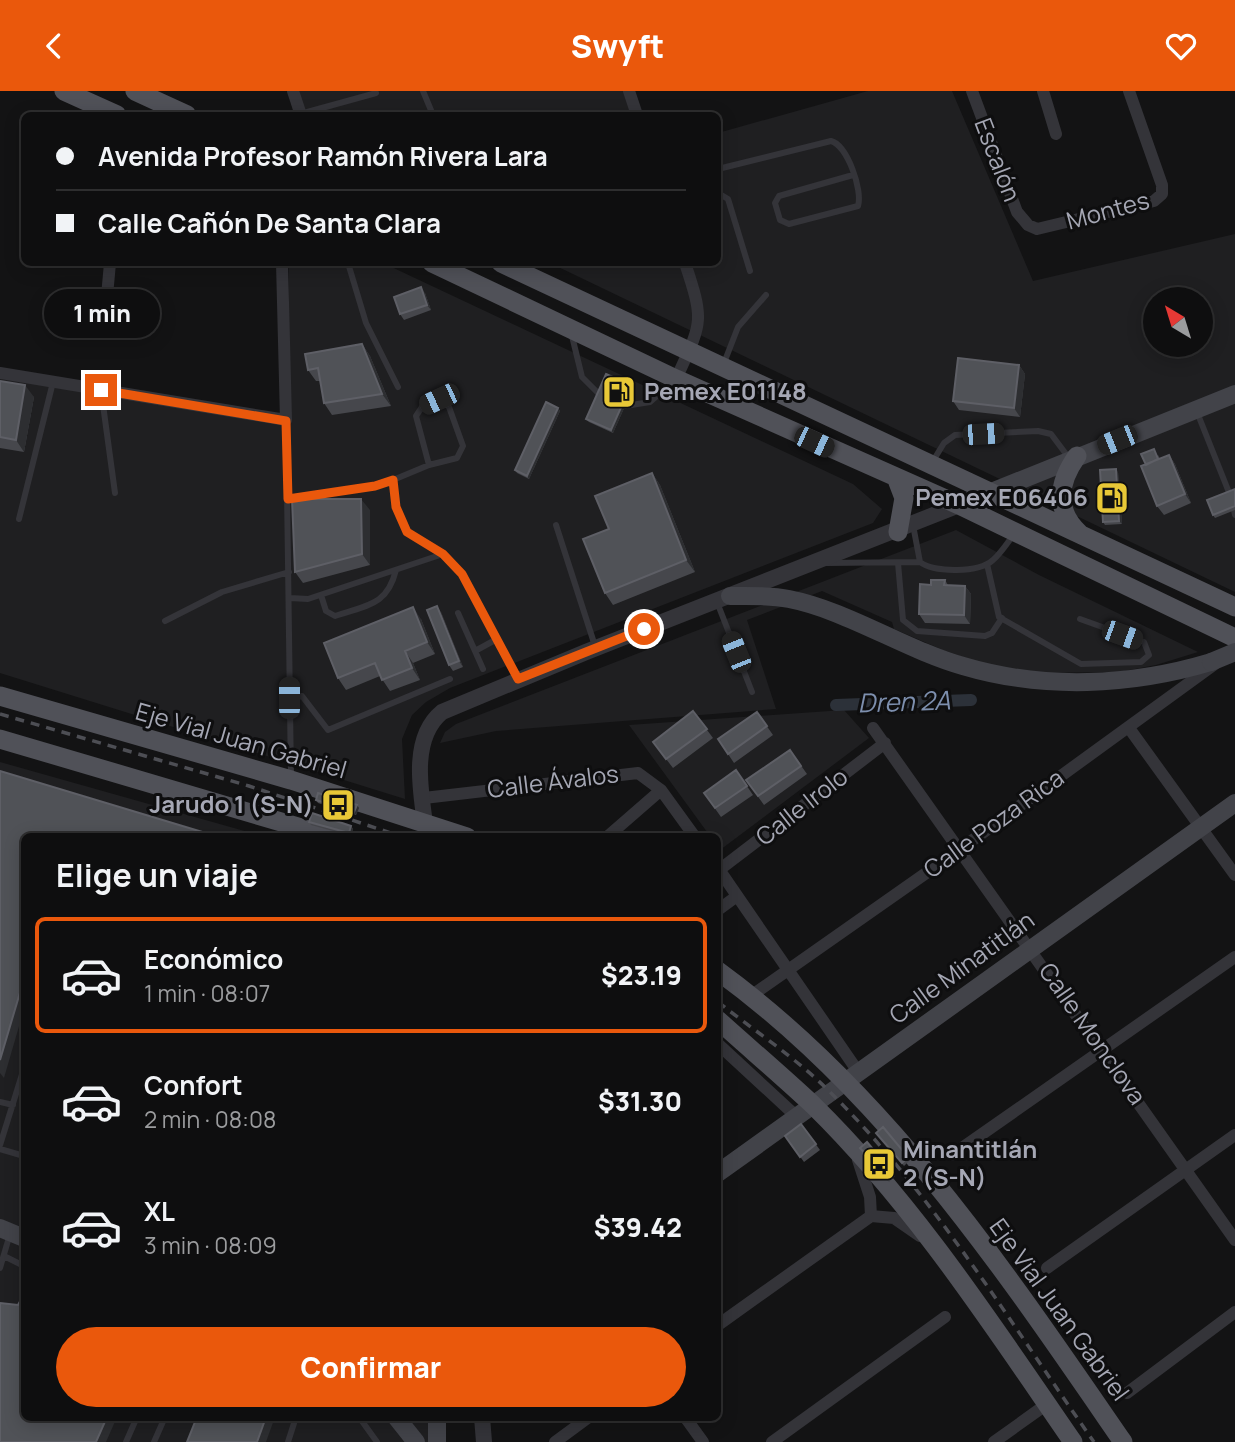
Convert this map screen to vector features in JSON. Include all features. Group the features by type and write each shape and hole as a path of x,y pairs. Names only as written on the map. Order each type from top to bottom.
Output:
{"main road":[{"path":"64,91 110,112"},
{"path":"135,91 180,112"},
{"path":"438,266 676,379 959,505 1235,638"},
{"path":"506,266 1235,607"},
{"path":"959,505 1235,394"},
{"path":"1073,458 1062,483 1060,498 1071,526 1083,538"},
{"path":"896,477 904,498 906,528"},
{"path":"723,599 792,599 962,666 1011,678 1052,683 1145,677 1199,665 1235,651"},
{"name":"Eje Vial Juan Gabriel","path":"0,696 291,780 426,829 446,833"},
{"path":"0,740 318,833"},
{"name":"Calle Minatitlán","path":"721,1171 1235,803"},
{"name":"Eje Vial Juan Gabriel","path":"721,973 853,1077 954,1206 1123,1442"},
{"path":"721,1023 805,1111 852,1147 936,1247 1073,1442"},
{"path":"399,1421 416,1442"},
{"path":"437,1421 437,1442"}],"street":[{"path":"293,91 300,112"},
{"path":"629,91 636,112"},
{"name":"Escalón","path":"972,91 1017,212 1028,225"},
{"path":"1043,91 1056,134"},
{"name":"Montes","path":"1028,225 1043,228 1154,201 1162,194 1162,185 1129,91"},
{"path":"107,296 110,266"},
{"path":"0,373 286,421 282,266"},
{"path":"676,379 698,333 700,321 698,302 686,266"},
{"path":"426,829 421,750 424,735 434,719 451,707 959,505"},
{"name":"Calle Poza Rica","path":"751,996 1235,651"},
{"name":"Calle Monclova","path":"873,728 1235,1240"},
{"path":"1129,728 1235,875"},
{"name":"Calle Irolo","path":"721,867 885,743"},
{"name":"Calle Ávalos","path":"424,798 629,772 648,778 661,790 692,833"},
{"path":"612,833 661,790"},
{"path":"721,873 788,970 853,1077"},
{"path":"721,908 737,896"},
{"path":"952,1155 1235,957"},
{"path":"721,1046 805,1111"},
{"path":"1047,1268 1235,1135"},
{"path":"852,1147 867,1183 871,1216"},
{"path":"721,1323 871,1216 894,1218 936,1247"},
{"path":"1127,1393 1235,1312"},
{"path":"772,1442 945,1317"},
{"path":"994,1442 1047,1404"},
{"path":"482,1421 484,1442"},
{"path":"555,1442 584,1421"},
{"path":"688,1421 703,1442"}],"lane":[{"path":"423,91 432,112"},
{"path":"311,112 376,93"},
{"path":"721,168 831,141 840,143 846,152 853,175 860,202 855,209 789,224 780,220 775,203 779,196 853,175"},
{"path":"721,195 728,199 750,271"},
{"path":"349,266 366,323 398,387"},
{"path":"722,367 738,327 766,295"},
{"path":"570,327 582,377 600,395"},
{"path":"625,407 650,402 676,379"},
{"path":"19,519 52,382"},
{"path":"101,390 115,493"},
{"path":"288,499 375,486 429,465 457,458 463,446 449,407 439,399 422,407 416,416 429,465"},
{"path":"1196,409 1230,495"},
{"path":"286,421 291,780"},
{"path":"930,466 944,443 955,435 1038,431 1051,434 1073,458"},
{"path":"393,480 396,507 407,532 443,554 462,574 518,679"},
{"path":"556,525 596,648"},
{"path":"906,528 920,562 929,569 979,568 987,564 1016,532"},
{"path":"290,599 308,599 443,554"},
{"path":"817,563 920,562"},
{"path":"898,563 903,620 917,631 985,636 992,633 1002,618"},
{"path":"987,564 997,614 1081,664 1141,662 1149,655 1143,642 1080,619"},
{"path":"321,595 326,611 335,616 385,597 391,589 396,570"},
{"path":"164,621 222,592 289,572"},
{"path":"723,599 752,692"},
{"path":"458,613 483,669"},
{"path":"475,651 497,639"},
{"path":"289,698 302,697 310,702 328,730 450,679"},
{"path":"21,1078 0,1147 21,1155"},
{"path":"0,1102 13,1105"},
{"path":"0,1268 12,1233"},
{"path":"4,1257 21,1265"},
{"path":"126,1442 135,1421"},
{"path":"154,1442 163,1421"},
{"path":"288,1442 295,1421"},
{"path":"362,1421 377,1442"}],"shaded area":[{"path":"288,91 629,91 638,112 293,112"},
{"path":"868,91 952,91 1033,281 1235,234 1235,592 556,266 721,266 721,132"},
{"path":"289,266 389,266 853,484 882,509 873,523 450,688 426,702 412,715 402,739 405,799 0,673 0,379 289,419"},
{"path":"956,530 1039,575 1198,652 1156,665 1119,672 1026,673 985,665 943,650 894,629 892,622 822,591 747,620 776,709 496,731 440,743 445,732 456,724"},
{"path":"844,710 869,738 721,849 721,833 708,833 629,725"},
{"path":"0,762 251,833 21,833 21,1421 433,1421 429,1442 0,1442"}],"building":[{"path":"421,287 427,305 400,314 394,297"},
{"path":"362,344 382,394 324,403 318,368 308,370 305,354"},
{"path":"958,358 1019,365 1014,408 953,401"},
{"path":"606,374 631,385 611,430 586,419"},
{"path":"0,381 25,385 16,440 0,437"},
{"path":"546,402 558,408 527,476 515,470"},
{"path":"1154,449 1158,459 1146,465 1141,454"},
{"path":"1169,455 1185,494 1157,506 1141,466"},
{"name":"Pemex E06406","path":"1116,469 1119,521 1103,522 1100,470"},
{"path":"652,473 686,560 605,593 583,539 609,529 595,496"},
{"path":"1235,489 1235,506 1213,515 1207,500"},
{"path":"292,499 361,499 362,554 295,572"},
{"path":"931,580 945,580 944,585 965,586 964,615 919,614 920,584 931,585"},
{"path":"437,606 459,661 449,665 427,610"},
{"path":"413,607 427,642 405,651 412,668 382,680 375,663 338,678 324,643"},
{"path":"693,711 707,729 666,759 653,742"},
{"path":"757,712 767,726 728,754 718,739"},
{"path":"790,750 801,766 758,796 746,780"},
{"path":"736,770 747,786 715,808 704,793"},
{"path":"0,771 206,833 21,833 21,989 0,1060"},
{"name":"Jarudo 1 (S-N)","path":"318,793 357,805 354,812 316,800"},
{"path":"312,813 351,826 349,833 309,822"},
{"path":"801,1124 816,1144 800,1157 785,1136"},
{"path":"883,1127 908,1157 902,1163 876,1133"},
{"name":"Minantitlán 2 (S-N)","path":"867,1142 893,1173 887,1179 860,1148"},
{"path":"21,1300 21,1421 105,1421 96,1442 0,1442 0,1303 18,1305"},
{"path":"195,1421 265,1421 257,1442 187,1442"}],"waterway":[{"name":"Dren 2A","path":"836,705 971,700"}],"railway":[{"path":"0,714 249,786 391,833"},
{"path":"721,1004 806,1070 870,1134 939,1219 1094,1442"}],"place":[{"name":"Pemex E01148","path":"619,392"},
{"name":"Pemex E06406","path":"1112,498"},
{"name":"Jarudo 1 (S-N)","path":"338,805"},
{"name":"Minantitlán 2 (S-N)","path":"879,1164"}],"route":[{"path":"101,390 286,421 288,499 375,486 393,480 396,507 407,532 443,554 462,574 518,679 644,629"}]}
